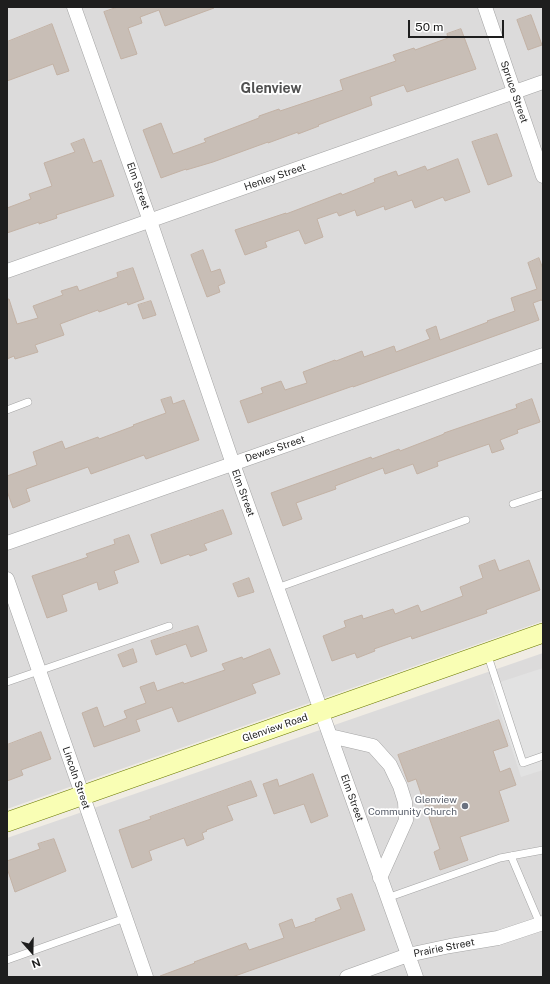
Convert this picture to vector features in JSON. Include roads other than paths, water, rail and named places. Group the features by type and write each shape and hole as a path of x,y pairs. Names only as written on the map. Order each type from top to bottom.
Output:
{"main road":[{"name":"Glenview Road","path":"7,822 543,633"}],"street":[{"name":"Elm Street","path":"74,7 150,221 233,464 416,977"},
{"name":"Spruce Street","path":"485,7 543,176"},
{"name":"Henley Street","path":"7,271 543,82"},
{"name":"Dewes Street","path":"7,543 543,354"},
{"name":"Lincoln Street","path":"7,579 146,977"},
{"path":"330,736 373,746 390,765 400,786 405,802 406,820 380,878"},
{"name":"Prairie Street","path":"347,977 408,955 498,938 541,924"}],"lane":[{"path":"7,410 28,402"},
{"path":"513,504 543,494"},
{"path":"277,588 466,520"},
{"path":"7,682 169,626"},
{"path":"487,653 523,763 543,756"},
{"path":"387,898 500,858 543,850"},
{"path":"511,856 541,924"},
{"path":"7,960 125,918"}],"place":[{"name":"Glenview Community Church","path":"465,806"}],"district":[{"name":"Glenview","path":"271,89"}]}
